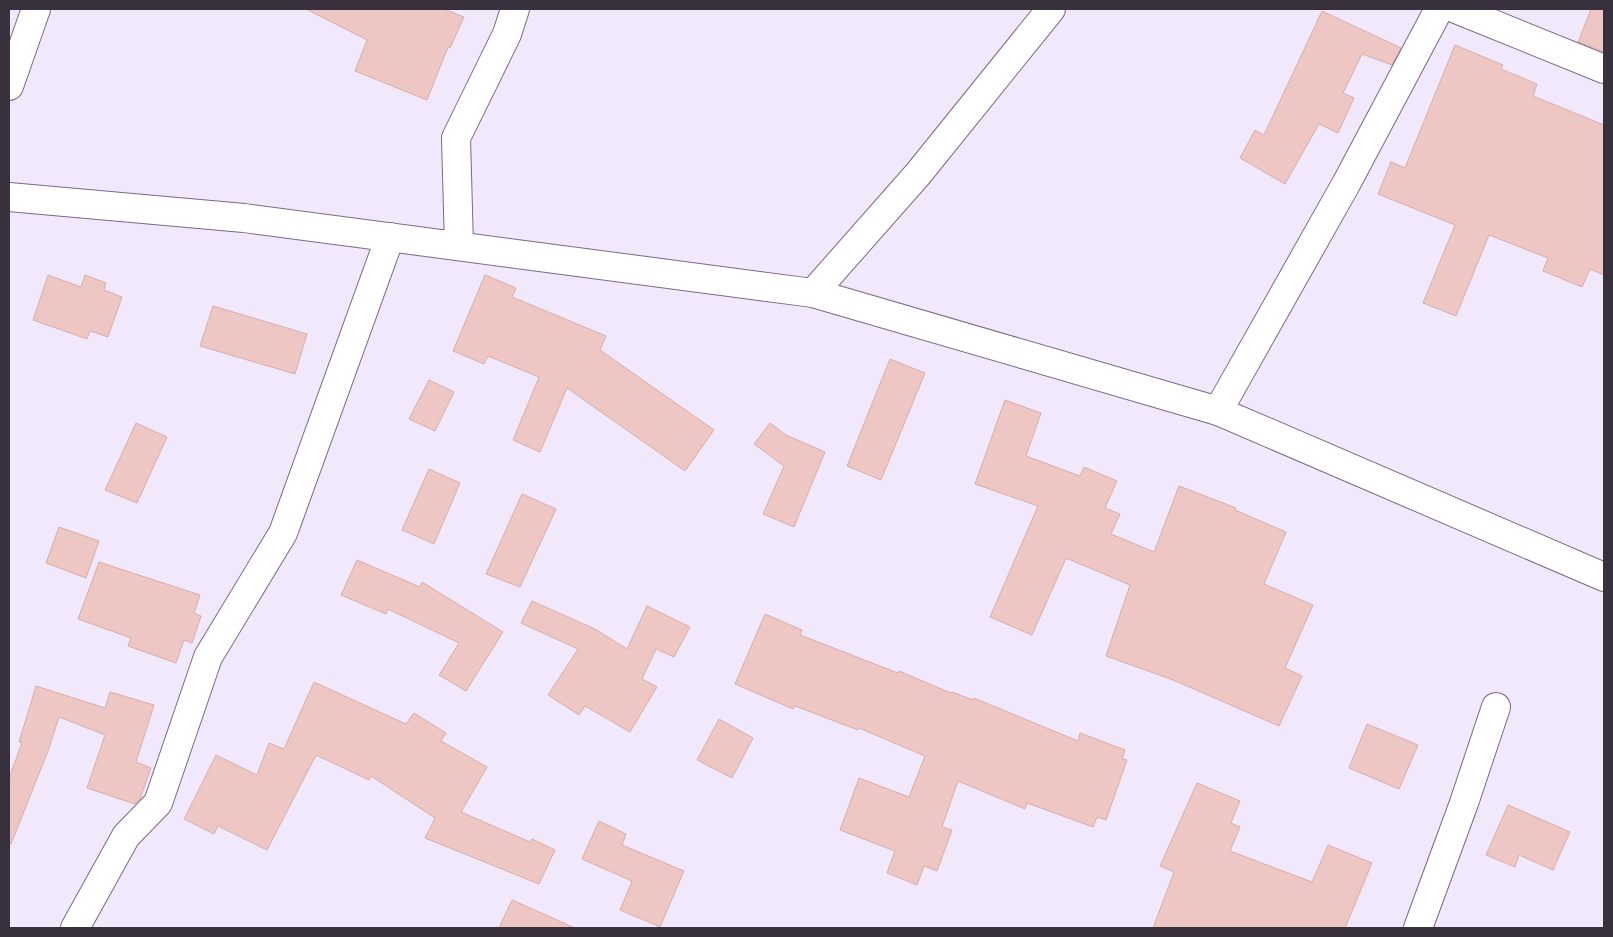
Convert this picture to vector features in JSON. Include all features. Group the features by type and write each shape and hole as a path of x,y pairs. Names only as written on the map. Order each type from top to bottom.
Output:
{"street":[{"path":"9,86 36,9"},
{"path":"459,246 456,138 507,34 515,9"},
{"path":"813,293 918,174 1051,9"},
{"path":"1218,411 1346,184 1439,9"},
{"path":"1456,9 1604,69"},
{"path":"9,197 244,218 813,293 1218,411 1604,577"},
{"path":"75,928 126,836 158,804 208,657 283,533 390,237"},
{"path":"1418,928 1464,803 1496,707"}],"building":[{"path":"306,9 444,9 464,17 450,48 448,47 427,100 355,71 367,40"},
{"path":"1591,9 1604,9 1604,52 1578,42"},
{"path":"1322,11 1401,48 1392,65 1362,54 1343,93 1354,98 1338,133 1319,124 1285,184 1240,158 1255,130 1264,135"},
{"path":"1455,45 1503,65 1501,69 1537,84 1533,96 1604,125 1604,275 1590,269 1582,287 1543,271 1548,258 1489,235 1456,316 1423,303 1455,225 1378,194 1391,162 1405,168"},
{"path":"48,275 81,287 85,275 106,283 104,290 122,297 108,337 90,331 87,339 33,320"},
{"path":"485,275 516,288 512,297 606,336 600,350 714,430 685,471 567,388 540,452 513,440 539,377 488,356 484,364 453,351"},
{"path":"213,306 307,334 295,374 200,346"},
{"path":"890,359 925,373 881,480 847,466"},
{"path":"429,380 454,392 435,431 409,419"},
{"path":"1005,400 1041,413 1026,456 1080,476 1084,467 1117,481 1105,508 1120,514 1111,534 1154,552 1179,486 1236,508 1235,510 1286,532 1264,584 1313,605 1285,668 1302,676 1279,726 1173,680 1106,656 1130,585 1066,558 1032,635 990,617 1038,506 975,484"},
{"path":"136,423 167,437 137,503 105,490"},
{"path":"770,423 786,435 825,452 794,527 763,514 784,466 754,444"},
{"path":"429,469 460,483 434,544 402,530"},
{"path":"522,494 556,509 520,587 486,574"},
{"path":"59,527 99,541 86,578 46,563"},
{"path":"357,560 420,587 422,582 503,632 466,691 439,675 459,643 388,609 386,614 341,595"},
{"path":"99,562 200,595 194,613 201,616 192,643 184,640 176,663 128,646 131,638 78,619"},
{"path":"532,601 595,629 627,649 647,606 690,627 674,657 656,649 642,679 657,687 630,732 585,706 579,715 548,695 578,649 521,623"},
{"path":"765,614 802,630 800,635 898,673 899,671 951,693 973,700 974,698 1078,741 1080,733 1125,750 1122,759 1127,760 1106,820 1097,817 1093,827 1027,803 1025,809 958,781 942,827 952,830 937,871 924,866 917,885 887,873 895,851 840,830 859,778 909,797 925,756 859,728 858,730 795,706 793,709 735,684"},
{"path":"314,682 406,724 414,713 446,733 441,741 487,767 461,812 530,842 532,839 555,850 539,884 425,838 435,818 371,776 369,780 316,755 267,850 218,826 214,834 184,819 216,755 257,775 269,743 284,749"},
{"path":"36,686 105,708 110,692 154,705 136,762 151,768 140,799 135,804 87,788 105,735 59,717 48,751 11,844 9,843 9,778 22,743 19,742"},
{"path":"719,719 753,738 732,778 697,760"},
{"path":"1367,724 1418,745 1399,789 1349,768"},
{"path":"1197,783 1240,801 1231,823 1240,827 1230,851 1312,882 1328,845 1372,863 1345,928 1153,928 1174,872 1160,866"},
{"path":"1508,805 1570,832 1553,870 1519,855 1515,867 1486,855"},
{"path":"599,821 626,834 622,845 684,871 660,927 620,910 632,881 582,859"},
{"path":"512,900 575,928 499,928"}]}
